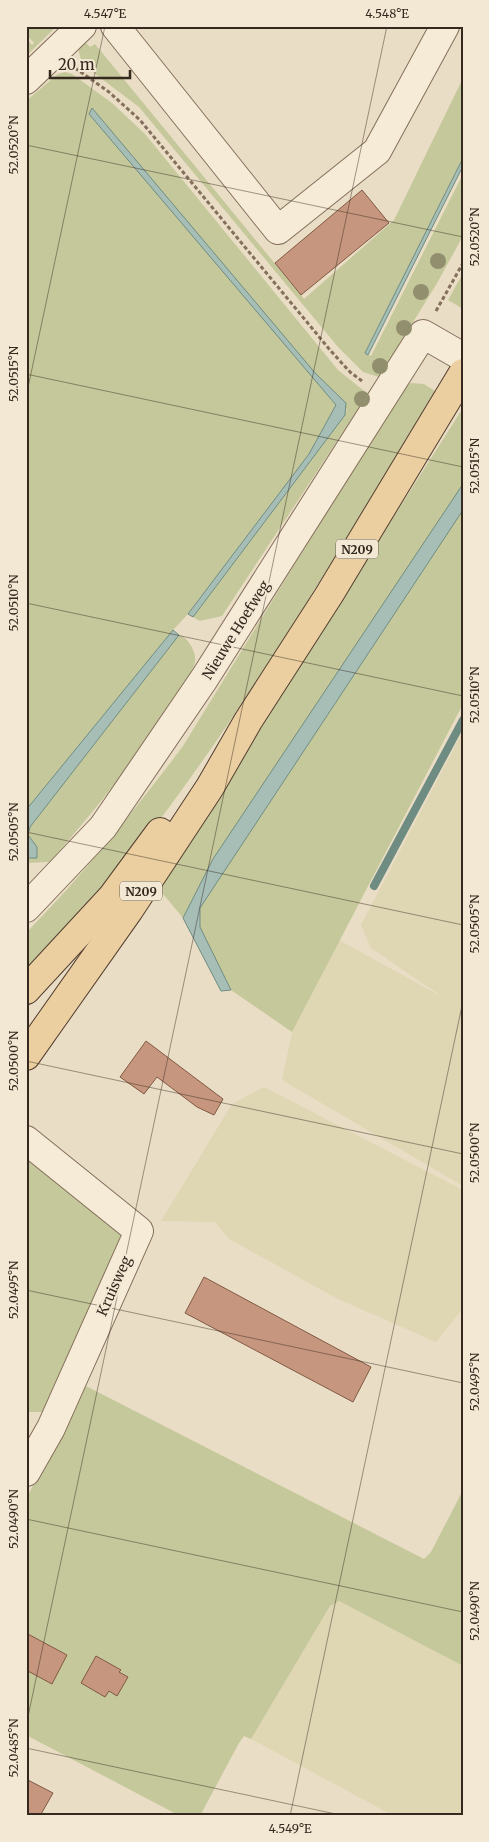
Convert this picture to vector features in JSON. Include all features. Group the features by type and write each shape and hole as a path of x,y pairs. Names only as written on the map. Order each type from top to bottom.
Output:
{"main road":[{"name":"N209","path":"26,1056 129,910 210,787 248,721 339,579 463,373"},
{"name":"N209","path":"26,990 112,897 198,780 248,721"}],"street":[{"path":"26,80 82,26"},
{"path":"115,26 278,230 377,151 445,26"},
{"path":"423,334 463,357"},
{"name":"Nieuwe Hoefweg","path":"26,908 103,827 204,679 423,334"},
{"name":"Kruisweg","path":"26,1140 139,1231 51,1428 26,1472"}],"path":[{"path":"54,54 110,92 140,120 330,350 350,372 363,382"},
{"path":"423,334 463,263"}],"shaded area":[{"path":"463,731 463,1186 282,1080 292,1032 339,940 444,998 371,948 361,925"},
{"path":"264,1087 463,1190 463,1308 436,1342 338,1299 229,1239 215,1222 161,1221 232,1104"},
{"path":"339,1601 463,1666 463,1816 394,1816 251,1739 330,1606"}],"green space":[{"path":"26,26 57,26 26,56 26,38 32,45 34,43 26,34"},
{"path":"85,42 90,47 95,44 304,299 394,220 463,78 463,158 365,353 371,356 463,174 463,236 436,285 379,377 363,372 338,347 139,107 82,64 78,48"},
{"path":"65,72 72,74 112,103 145,134 338,370 368,394 222,616 200,621 193,617 345,415 347,409 329,398 336,405 309,454 188,614 26,810 26,101 58,74"},
{"path":"463,273 463,309 448,300"},
{"path":"411,383 424,384 435,391 255,684 135,852 95,899 26,973 26,933 108,842 183,746 402,390"},
{"path":"463,408 463,484 461,488 213,859 183,918 159,889 174,861"},
{"path":"463,510 463,704 292,1032 231,990 200,927 200,908"},
{"path":"179,635 186,639 191,646 195,654 195,662 166,712 102,799 50,862 26,863 26,855 29,858 37,847 28,835 30,827"},
{"path":"26,1152 120,1232 122,1238 47,1412 26,1412"},
{"path":"84,1385 424,1559 431,1552 463,1490 463,1666 339,1601 330,1606 251,1739 244,1736 239,1743 200,1816 180,1816 26,1735 26,1499"}],"water":[{"path":"92,108 316,374 346,403 345,415 193,617 188,614 309,454 336,405 89,114"},
{"path":"463,158 463,166 368,355 365,353"},
{"path":"463,484 463,510 200,908 200,927 231,990 221,991 183,918 213,859"},
{"path":"173,630 179,635 30,827 28,835 37,847 37,858 29,858 26,855 26,810"}],"building":[{"path":"362,190 389,223 301,295 275,263"},
{"path":"146,1041 223,1099 214,1115 197,1107 157,1077 144,1094 120,1077"},
{"path":"204,1277 371,1367 353,1402 185,1313"},
{"path":"26,1633 67,1655 52,1684 26,1670"},
{"path":"96,1656 121,1670 119,1672 128,1677 117,1696 109,1691 105,1697 81,1683"},
{"path":"26,1779 53,1793 40,1816 26,1816"}],"waterway":[{"path":"374,886 463,720"}]}
